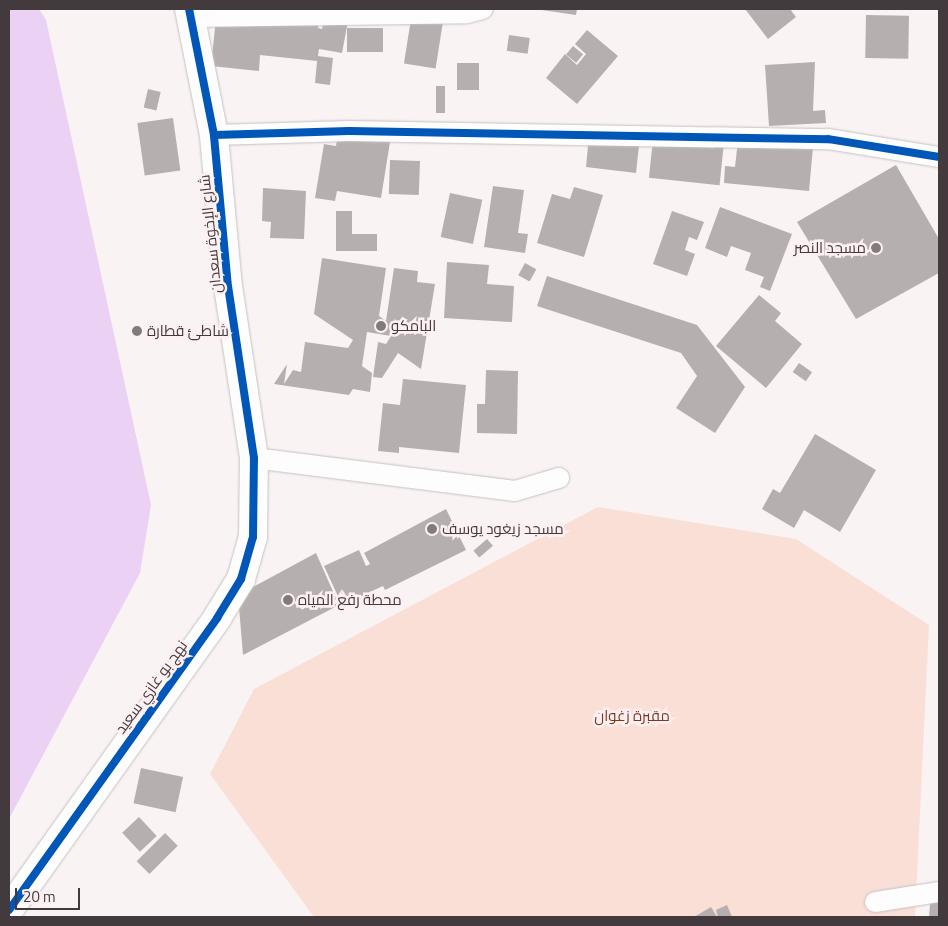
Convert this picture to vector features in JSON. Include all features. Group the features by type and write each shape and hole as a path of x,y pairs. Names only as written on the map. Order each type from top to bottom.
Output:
{"street":[{"path":"190,13 467,14 483,9"},
{"name":"شارع الإخوة سعدان","path":"190,13 214,135 228,287 254,458"},
{"path":"214,135 349,131 828,139 939,157"},
{"path":"254,458 515,492 559,478"},
{"name":"نهج بو غازي سعيد","path":"9,910 238,584 249,556 256,516 254,458"},
{"path":"875,902 939,892"}],"green space":[{"name":"مقبرة زغوان","path":"598,507 796,539 929,625 915,917 314,917 210,774 254,689"}],"shaded area":[{"path":"9,9 39,9 46,20 151,505 140,573 9,819"}],"building":[{"path":"217,9 320,9 318,28 322,29 325,12 349,16 342,53 319,49 318,56 333,58 330,85 315,83 317,61 260,55 259,71 211,66"},
{"path":"535,9 577,9 576,15"},
{"path":"745,9 790,9 796,17 768,39"},
{"path":"866,15 909,16 908,59 865,58"},
{"path":"411,19 443,24 436,68 404,63"},
{"path":"347,28 383,28 383,52 347,52"},
{"path":"587,30 618,56 577,104 546,78 565,54 577,65 586,54 575,44"},
{"path":"509,35 530,38 528,54 507,51"},
{"path":"573,46 583,54 576,63 566,55"},
{"path":"815,62 813,111 825,110 826,123 769,126 765,65"},
{"path":"457,63 479,63 479,90 457,90"},
{"path":"436,86 445,86 445,113 436,113"},
{"path":"148,89 161,92 156,110 144,108"},
{"path":"173,118 180,170 145,175 137,123"},
{"path":"338,133 390,142 381,198 337,191 335,201 315,198 324,144 336,146"},
{"path":"589,136 640,136 636,173 586,167"},
{"path":"653,139 724,146 720,185 649,178"},
{"path":"738,140 813,147 809,191 724,183 725,166 735,167"},
{"path":"390,160 420,161 419,195 389,194"},
{"name":"مسجد النصر","path":"896,165 939,239 939,273 856,319 797,222"},
{"path":"493,186 524,190 518,233 528,234 525,253 484,247"},
{"path":"574,187 603,195 584,257 537,243 552,194 570,199"},
{"path":"263,188 306,191 304,239 270,238 271,222 262,221"},
{"path":"450,193 482,200 473,244 441,237"},
{"path":"720,207 792,234 770,291 760,287 764,277 745,270 751,253 731,246 727,257 705,248"},
{"path":"336,211 352,211 352,234 377,234 377,251 336,251"},
{"path":"672,211 704,222 697,240 689,237 685,250 695,254 687,276 653,264"},
{"name":"البامكو","path":"322,258 386,268 379,316 386,321 394,268 418,271 417,282 435,284 421,369 398,353 382,378 373,377 378,342 386,344 391,336 367,332 362,366 372,373 370,392 353,389 349,395 274,384 287,364 284,384 293,370 301,372 305,342 348,348 353,340 314,314"},
{"path":"447,262 489,265 487,284 514,286 512,322 444,318"},
{"path":"525,263 536,269 530,282 518,275"},
{"path":"547,276 697,325 745,387 715,433 676,408 697,376 681,353 537,306"},
{"path":"759,295 781,313 775,321 802,344 766,388 716,346"},
{"path":"799,363 812,372 806,381 793,372"},
{"path":"486,370 518,371 517,434 477,433 477,404 485,404"},
{"path":"403,379 466,385 459,453 399,447 399,453 378,451 383,403 400,405"},
{"path":"815,434 876,470 840,532 804,510 794,528 762,509 773,489 780,493"},
{"name":"مسجد زيغود يوسف","path":"446,509 466,550 385,590 383,586 342,605 324,566 359,550 366,566 370,564 364,553"},
{"path":"487,539 493,546 479,558 473,551"},
{"name":"محطة رفع المياه","path":"316,553 339,605 243,655 238,595"},
{"path":"141,768 183,777 176,812 134,803"},
{"path":"139,817 157,836 140,852 122,833"},
{"path":"165,833 178,846 149,874 137,861"},
{"path":"931,892 939,893 939,917 929,917"},
{"path":"727,905 732,917 718,917 716,910"},
{"path":"711,907 717,917 694,917"}],"cycle path":[{"path":"9,910 217,618 241,579 253,537 254,458 228,287 214,135 189,9"},
{"path":"214,135 349,131 828,139 939,157"}],"place":[{"name":"مسجد النصر","path":"876,248"},
{"name":"البامكو","path":"381,326"},
{"name":"شاطئ قطارة","path":"137,331"},
{"name":"مسجد زيغود يوسف","path":"432,529"},
{"name":"محطة رفع المياه","path":"288,600"}]}
